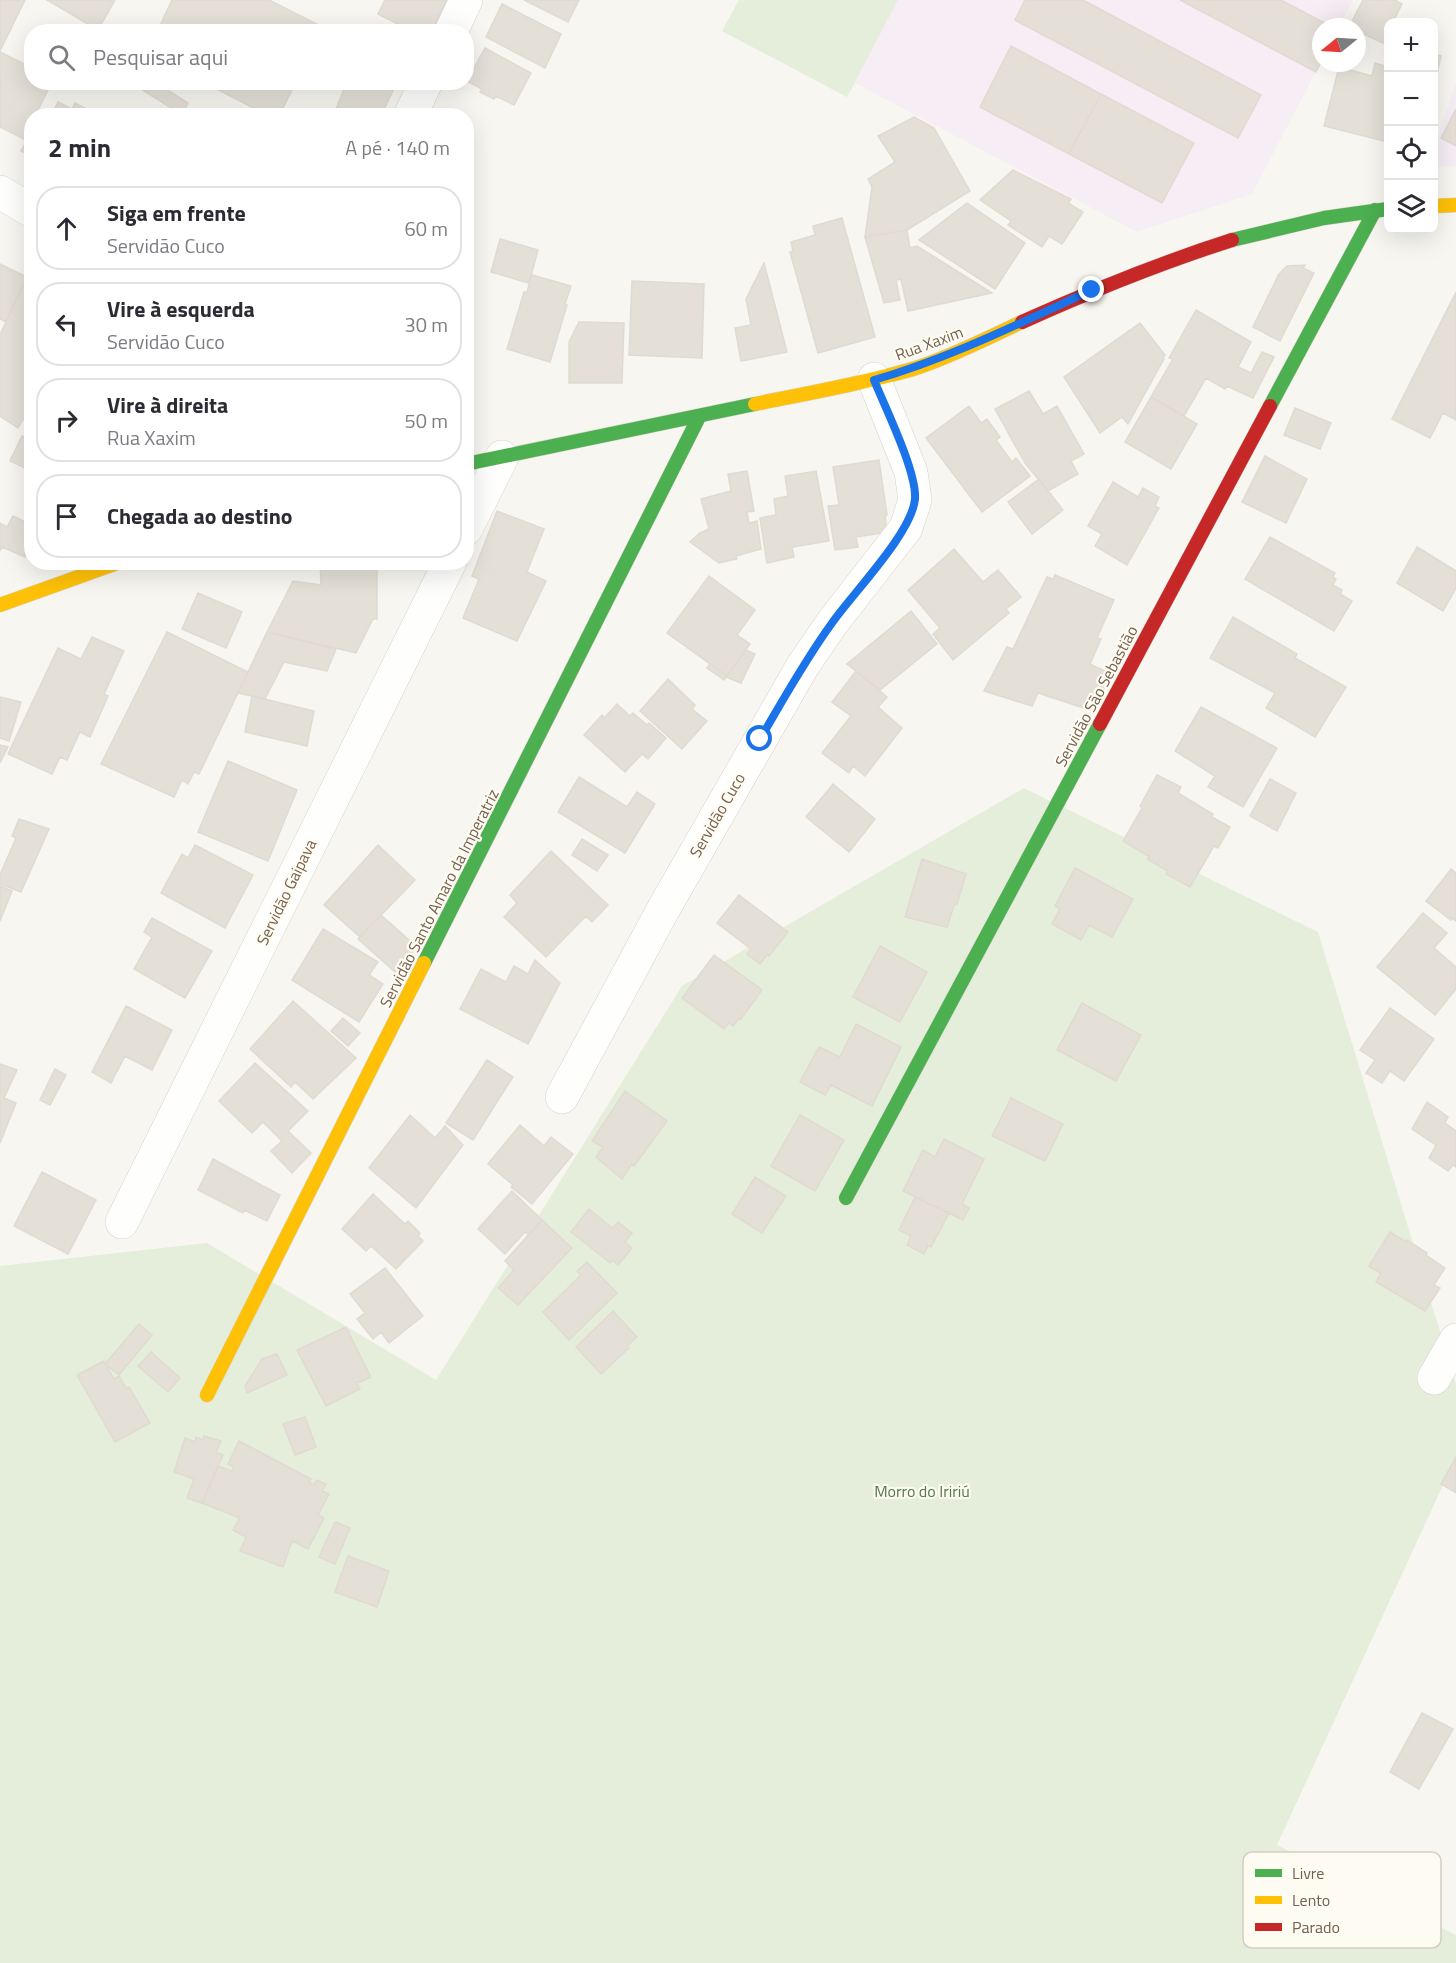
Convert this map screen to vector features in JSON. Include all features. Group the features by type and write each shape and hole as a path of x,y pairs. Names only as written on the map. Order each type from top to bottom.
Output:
{"street":[{"path":"455,24 466,0"},
{"path":"414,108 422,90"},
{"path":"0,192 24,206"},
{"path":"1438,206 1456,205"},
{"name":"Rua Xaxim","path":"474,462 874,380 918,367 964,349 1092,290 1175,258 1271,230 1324,218 1382,209"},
{"name":"Servidão São Sebastião","path":"846,1198 1382,209"},
{"name":"Servidão Cuco","path":"562,1097 664,908 802,667 832,623 906,528 915,500 911,472 874,380"},
{"name":"Servidão Santo Amaro da Imperatriz","path":"207,1395 699,417"},
{"path":"474,513 502,457"},
{"path":"0,605 98,570"},
{"name":"Servidão Gaipava","path":"122,1222 446,570"},
{"path":"1434,1378 1456,1340"}],"shaded area":[{"path":"739,0 1353,0 1344,18 1312,18 1312,72 1316,72 1252,194 1137,232 855,83 847,97 722,31"},
{"path":"1456,83 1456,166 1438,167 1438,137"}],"green space":[{"path":"739,0 898,0 847,97 722,31"},
{"name":"Morro do Iririú","path":"1024,788 1318,932 1456,1384 1456,1457 1277,1845 1291,1852 1243,1852 1243,1948 1441,1948 1441,1927 1456,1935 1456,1963 0,1963 0,1266 207,1243 436,1380 682,986"}],"building":[{"path":"0,0 25,0 0,51"},
{"path":"47,0 115,0 101,24 88,24"},
{"path":"172,0 269,0 317,24 161,24"},
{"path":"385,0 447,0 435,24 397,24 378,14"},
{"path":"524,0 579,0 568,22"},
{"path":"1025,0 1083,0 1261,95 1238,138 1015,20"},
{"path":"1180,0 1281,0 1315,18 1312,18 1312,70"},
{"path":"1363,0 1395,0 1402,4 1395,18 1384,18 1383,43 1366,35 1366,18 1354,18"},
{"path":"502,4 561,34 545,68 486,37"},
{"path":"1011,46 1101,94 1069,154 980,107"},
{"path":"485,48 531,73 514,105 496,96 494,99 480,92 482,89 474,85 474,68"},
{"path":"0,52 24,64 24,90 48,90 39,108 24,108 24,139 0,127"},
{"path":"1375,63 1384,66 1384,141 1324,126 1338,72 1357,72 1372,76"},
{"path":"143,90 168,90 188,103 186,108 171,108"},
{"path":"219,90 292,90 283,108 254,108"},
{"path":"344,90 393,90 385,108 336,108"},
{"path":"1101,94 1194,143 1162,203 1069,154"},
{"path":"58,102 70,108 55,108"},
{"path":"75,103 85,108 72,108"},
{"path":"1456,109 1456,146 1441,138"},
{"path":"914,117 934,128 970,191 907,230 865,237 872,187 868,179 895,162 878,136"},
{"path":"1013,170 1071,199 1068,203 1083,212 1062,244 1049,236 1042,247 1008,225 1011,221 980,200"},
{"path":"967,203 1025,243 995,289 919,240"},
{"path":"842,218 875,337 818,353 790,252 793,251 791,242 815,235 813,226"},
{"path":"907,230 910,248 917,246 992,293 908,311 901,279 896,280 900,300 884,303 865,237"},
{"path":"500,239 538,250 529,283 491,272"},
{"path":"764,263 787,352 741,361 735,328 751,325 746,299"},
{"path":"0,264 24,276 24,283 6,322 0,319"},
{"path":"1305,265 1303,268 1314,273 1280,341 1253,327 1279,274 1287,266"},
{"path":"532,275 571,286 550,362 507,349 524,292 527,292"},
{"path":"632,281 704,284 702,358 629,355"},
{"path":"24,282 24,418 18,428 0,416 0,335"},
{"path":"1456,292 1456,420 1443,413 1430,438 1392,419"},
{"path":"1196,310 1251,342 1238,367 1251,373 1262,352 1274,357 1253,398 1227,386 1225,389 1206,378 1184,416 1151,397 1173,359 1169,358"},
{"path":"579,322 624,323 622,383 569,383 569,342"},
{"path":"1140,323 1165,355 1164,359 1128,424 1122,417 1100,433 1064,377"},
{"path":"1029,391 1043,414 1057,406 1084,454 1071,461 1078,474 1048,491 1025,463 995,409"},
{"path":"1151,397 1197,424 1171,469 1125,442"},
{"path":"969,406 981,423 987,419 1000,437 996,440 1012,462 1016,458 1030,476 982,512 926,438"},
{"path":"1295,408 1331,423 1320,449 1284,435"},
{"path":"22,436 24,437 24,467 10,461"},
{"path":"1265,456 1307,479 1286,523 1242,502"},
{"path":"879,460 887,515 885,516 887,532 856,537 858,547 835,550 828,506 839,505 833,467"},
{"path":"747,471 754,511 747,512 749,523 757,521 761,549 736,556 737,559 719,563 690,542 709,529 701,499 731,491 728,474"},
{"path":"816,471 829,541 792,547 794,557 767,563 760,518 776,515 774,499 788,496 785,476"},
{"path":"1039,479 1063,510 1032,534 1008,502"},
{"path":"1113,482 1138,497 1143,488 1159,497 1155,506 1159,508 1127,565 1095,546 1102,534 1088,526"},
{"path":"497,511 544,529 527,572 546,581 517,641 463,618 479,579 472,576"},
{"path":"13,516 24,521 24,557 2,547 0,551 0,523 7,527"},
{"path":"1270,537 1335,573 1333,577 1336,579 1333,585 1342,590 1340,594 1352,601 1334,631 1245,579"},
{"path":"1417,547 1456,571 1456,588 1443,611 1397,583"},
{"path":"954,549 983,582 998,570 1021,597 1006,609 1009,613 953,660 933,634 940,628 908,590"},
{"path":"320,570 377,570 377,619 373,619 356,653 267,632 293,581 321,585"},
{"path":"1055,575 1114,600 1097,638 1101,639 1090,664 1111,674 1093,711 1038,693 1032,706 984,691 1007,647 1013,649 1047,577 1053,579"},
{"path":"709,576 755,610 737,635 750,644 727,676 667,633"},
{"path":"198,593 242,612 226,648 182,629"},
{"path":"911,611 937,644 880,690 847,664"},
{"path":"1233,617 1297,654 1295,658 1346,687 1315,737 1266,708 1275,693 1210,658"},
{"path":"167,632 248,672 199,774 194,772 188,784 182,780 174,797 101,764"},
{"path":"267,632 336,649 327,671 284,662 265,699 238,693"},
{"path":"92,637 124,651 104,694 108,696 90,737 80,732 67,760 60,757 52,774 8,754 58,648 81,659"},
{"path":"746,650 755,654 741,683 726,677 724,680 707,668 710,664 727,676"},
{"path":"856,671 887,697 878,707 902,728 865,776 853,766 849,773 822,753 851,716 832,702"},
{"path":"668,679 695,705 692,709 707,721 682,749 640,711"},
{"path":"252,696 314,711 307,746 245,732"},
{"path":"0,697 21,702 9,741 0,738"},
{"path":"617,704 630,716 633,713 647,725 649,723 666,738 648,759 642,754 625,772 584,735 602,715 604,718"},
{"path":"1201,707 1277,748 1243,807 1208,787 1215,776 1175,751"},
{"path":"0,745 8,747 0,763"},
{"path":"228,761 297,790 268,861 198,832"},
{"path":"1157,775 1181,787 1178,793 1230,827 1218,848 1214,846 1190,887 1166,874 1168,871 1147,859 1150,857 1123,841"},
{"path":"579,777 627,807 637,792 655,804 625,853 558,812"},
{"path":"1270,779 1296,793 1277,831 1250,816"},
{"path":"833,784 875,819 849,852 806,817"},
{"path":"19,819 49,829 21,892 0,884 0,875 16,838 12,836"},
{"path":"582,839 608,855 597,871 572,855"},
{"path":"195,845 253,875 225,928 161,893 182,854 188,858"},
{"path":"378,845 415,880 360,937 324,905"},
{"path":"551,851 608,905 592,922 586,916 546,957 504,917 517,903 510,895"},
{"path":"922,859 966,874 947,927 905,917"},
{"path":"1075,868 1133,899 1112,937 1089,925 1081,940 1052,924 1060,909 1055,906"},
{"path":"1451,869 1456,873 1456,921 1452,918 1451,920 1426,901"},
{"path":"0,886 12,891 0,921"},
{"path":"739,895 788,932 760,964 747,954 751,949 717,923"},
{"path":"1423,913 1447,933 1434,948 1456,967 1456,989 1435,1015 1377,967"},
{"path":"381,915 417,947 395,972 358,939"},
{"path":"152,918 212,951 185,998 134,969 152,937 144,932"},
{"path":"323,929 378,962 369,975 383,984 359,1022 292,980"},
{"path":"880,946 927,972 900,1022 853,997"},
{"path":"714,955 762,990 741,1019 739,1018 733,1026 729,1023 724,1029 682,998"},
{"path":"535,960 560,983 528,1044 460,1009 481,969 506,982 514,966 528,974"},
{"path":"293,1001 356,1058 313,1099 295,1082 291,1087 250,1049"},
{"path":"1082,1003 1141,1035 1116,1081 1057,1050"},
{"path":"126,1006 172,1030 152,1070 125,1056 111,1083 92,1072"},
{"path":"1390,1008 1434,1039 1404,1081 1390,1071 1382,1083 1366,1073 1375,1060 1360,1050"},
{"path":"343,1018 360,1033 348,1046 331,1031"},
{"path":"856,1024 901,1047 872,1106 831,1085 825,1095 800,1082 819,1047 840,1057"},
{"path":"487,1060 513,1077 473,1140 446,1123"},
{"path":"255,1063 308,1111 288,1131 311,1153 292,1173 271,1151 282,1141 263,1122 252,1133 219,1101"},
{"path":"0,1064 17,1070 4,1098 16,1103 0,1143"},
{"path":"55,1069 66,1075 50,1105 40,1100"},
{"path":"625,1091 667,1121 622,1179 596,1157 603,1147 592,1141"},
{"path":"1011,1098 1063,1124 1045,1161 992,1136"},
{"path":"1427,1102 1448,1117 1445,1123 1456,1131 1456,1167 1453,1165 1448,1171 1429,1158 1436,1145 1412,1129"},
{"path":"410,1115 435,1138 445,1126 463,1145 416,1208 369,1168"},
{"path":"800,1115 844,1140 815,1191 771,1166"},
{"path":"520,1125 544,1146 551,1137 573,1154 532,1204 488,1164"},
{"path":"944,1139 984,1159 962,1204 969,1208 963,1220 903,1191 923,1150 935,1157"},
{"path":"213,1159 280,1195 267,1221 244,1210 243,1213 198,1190"},
{"path":"42,1172 96,1200 68,1254 14,1226"},
{"path":"755,1177 786,1196 762,1233 732,1214"},
{"path":"512,1191 542,1220 529,1235 525,1232 505,1254 478,1229"},
{"path":"373,1194 405,1224 408,1221 420,1233 418,1236 423,1241 396,1269 371,1246 366,1251 342,1229"},
{"path":"915,1197 949,1213 931,1247 928,1246 924,1254 907,1245 911,1236 899,1230"},
{"path":"589,1209 612,1228 618,1222 632,1233 625,1242 632,1248 618,1265 612,1260 610,1263 571,1232"},
{"path":"542,1220 572,1248 518,1305 498,1288 514,1270 505,1261"},
{"path":"1390,1232 1427,1253 1426,1255 1445,1268 1434,1285 1440,1288 1425,1311 1376,1282 1381,1274 1369,1266"},
{"path":"587,1262 617,1293 569,1340 543,1312 581,1275 577,1271"},
{"path":"385,1268 423,1316 389,1343 381,1332 373,1339 357,1319 365,1313 350,1294"},
{"path":"613,1311 637,1337 627,1346 629,1348 601,1374 576,1347"},
{"path":"139,1324 152,1335 119,1375 105,1364"},
{"path":"346,1327 371,1377 357,1383 360,1389 326,1406 297,1350"},
{"path":"151,1352 180,1378 168,1392 138,1366"},
{"path":"277,1354 287,1375 247,1393 245,1386 262,1359"},
{"path":"104,1361 114,1379 119,1376 126,1388 129,1387 150,1423 115,1442 77,1375"},
{"path":"305,1417 316,1447 295,1455 283,1424"},
{"path":"204,1436 221,1441 216,1452 223,1455 202,1503 187,1498 194,1479 174,1472 185,1438 195,1442 196,1437 203,1440"},
{"path":"239,1441 311,1479 309,1482 314,1485 317,1480 326,1484 322,1491 329,1494 318,1515 324,1518 308,1549 292,1541 283,1567 240,1551 246,1537 233,1530 240,1518 202,1503 218,1466 232,1471 234,1467 228,1464"},
{"path":"1456,1457 1456,1493 1441,1484"},
{"path":"335,1522 350,1528 335,1564 319,1557"},
{"path":"348,1556 389,1571 377,1607 335,1592"},
{"path":"1422,1713 1453,1729 1419,1789 1390,1772"}],"traffic: fast":[{"path":"1270,406 1375,210"},
{"path":"1232,240 1324,218 1384,210"},
{"path":"474,462 755,404"},
{"path":"424,963 699,417"},
{"path":"846,1198 1100,724"}],"traffic: slow":[{"path":"1438,206 1456,205"},
{"path":"755,404 856,384 916,368 1022,322"},
{"path":"0,605 98,570"},
{"path":"207,1395 424,963"}],"traffic: jam":[{"path":"1022,322 1126,278 1232,240"},
{"path":"1100,724 1270,406"}],"route":[{"path":"760,739 802,667 832,623 906,528 915,500 911,472 874,380 918,367 964,349 1092,290"}]}
